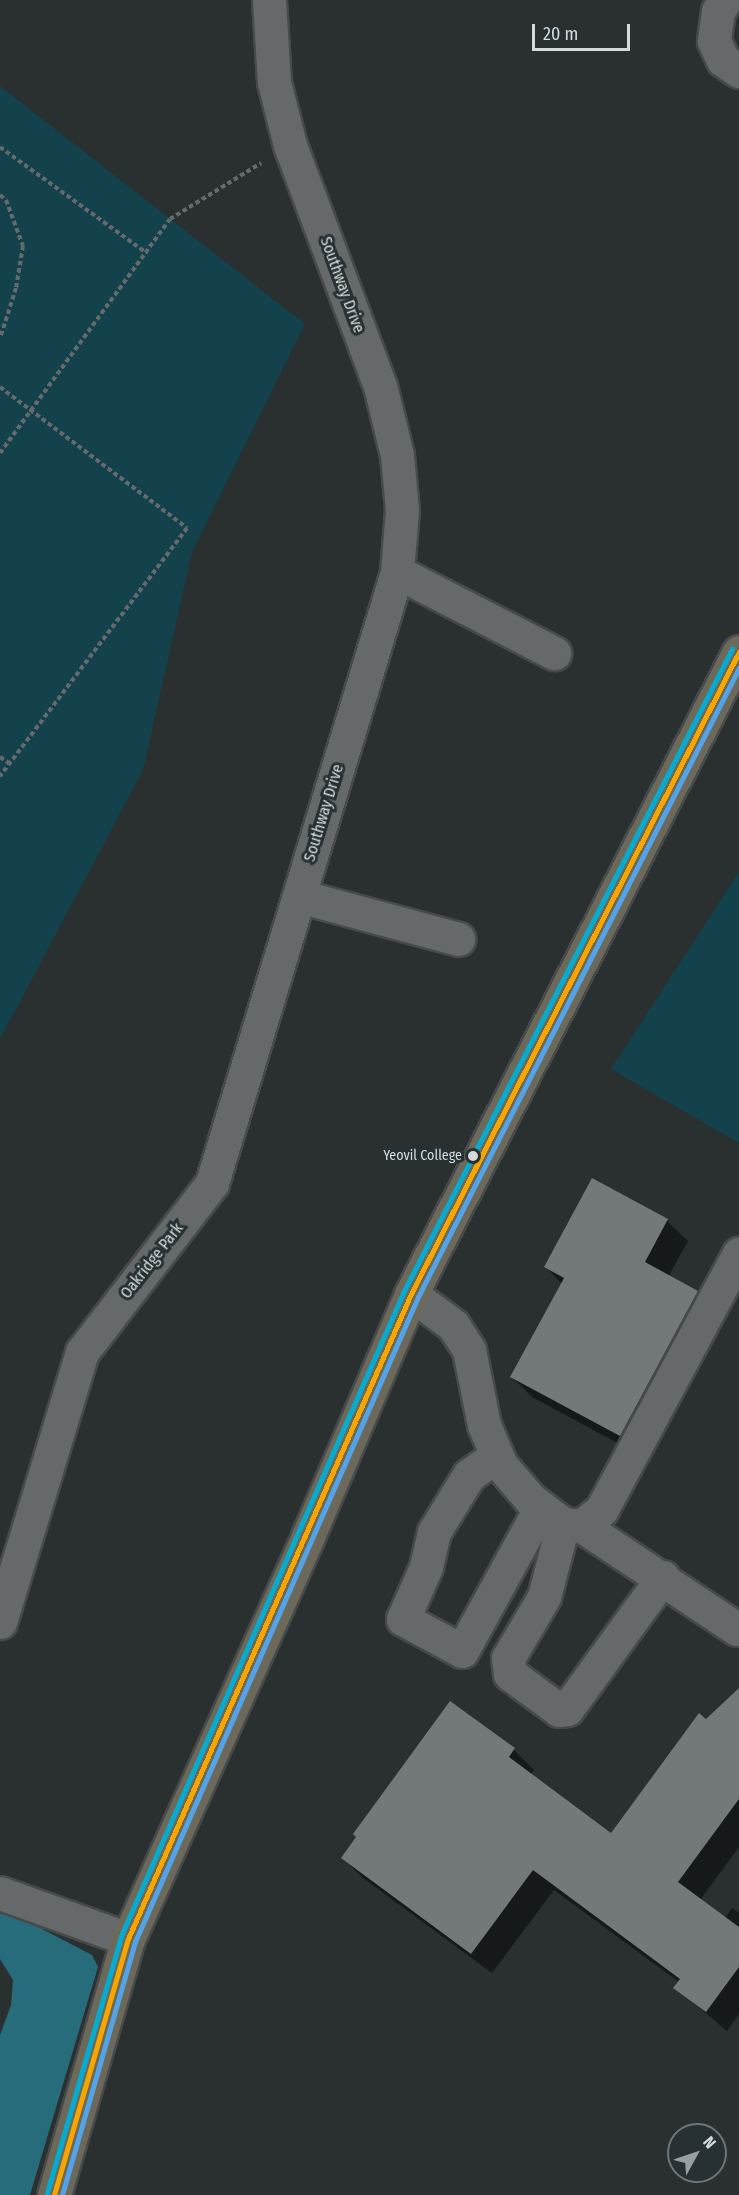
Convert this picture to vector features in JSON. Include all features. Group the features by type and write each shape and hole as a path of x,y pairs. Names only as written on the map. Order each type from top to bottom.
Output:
{"highway":[{"path":"54,2195 128,1940 308,1536 411,1294 739,652"}],"street":[{"name":"Southway Drive","path":"269,0 274,82 290,145 380,386 397,455 402,510 397,573 299,896"},
{"path":"725,0 718,11 714,41 723,60 739,70"},
{"path":"397,573 554,653"},
{"path":"299,896 458,939"},
{"name":"Oakridge Park","path":"0,1622 82,1352 212,1183 299,896"},
{"path":"496,1456 470,1475 434,1532 426,1567 403,1619 462,1651 562,1519 602,1509 739,1253"},
{"path":"411,1294 453,1325 469,1350 484,1425 496,1456 516,1485 562,1519 663,1577 737,1629"},
{"path":"562,1519 544,1597 508,1658 510,1674 559,1710 567,1709 663,1577"},
{"path":"0,1893 128,1940"}],"path":[{"path":"0,453 170,219 290,145"},
{"path":"0,147 145,252"},
{"path":"0,195 6,200 23,246 16,288 0,338"},
{"path":"0,387 187,528 0,776"},
{"path":"0,757 9,764"}],"shaded area":[{"path":"0,86 305,324 192,552 143,770 0,1039"},
{"path":"739,872 739,1143 611,1069"},
{"path":"0,1907 92,1955 98,1967 30,2195 0,2195 0,2035 11,2005 13,1980 0,1959"}],"building":[{"path":"592,1178 668,1219 645,1262 698,1291 620,1436 510,1377 564,1278 544,1267"},
{"path":"739,1688 739,1799 678,1882 739,1927 739,1967 706,2012 673,1988 680,1979 533,1870 471,1954 341,1858 356,1837 353,1834 450,1701 515,1748 509,1757 611,1833 699,1713 706,1719"}],"transit line":[{"path":"47,2193 121,1936 404,1291 732,649"},
{"path":"54,2195 128,1939 411,1294 739,652"},
{"path":"62,2195 135,1942 418,1297 739,668"}],"place":[{"name":"Yeovil College","path":"473,1156"}]}
